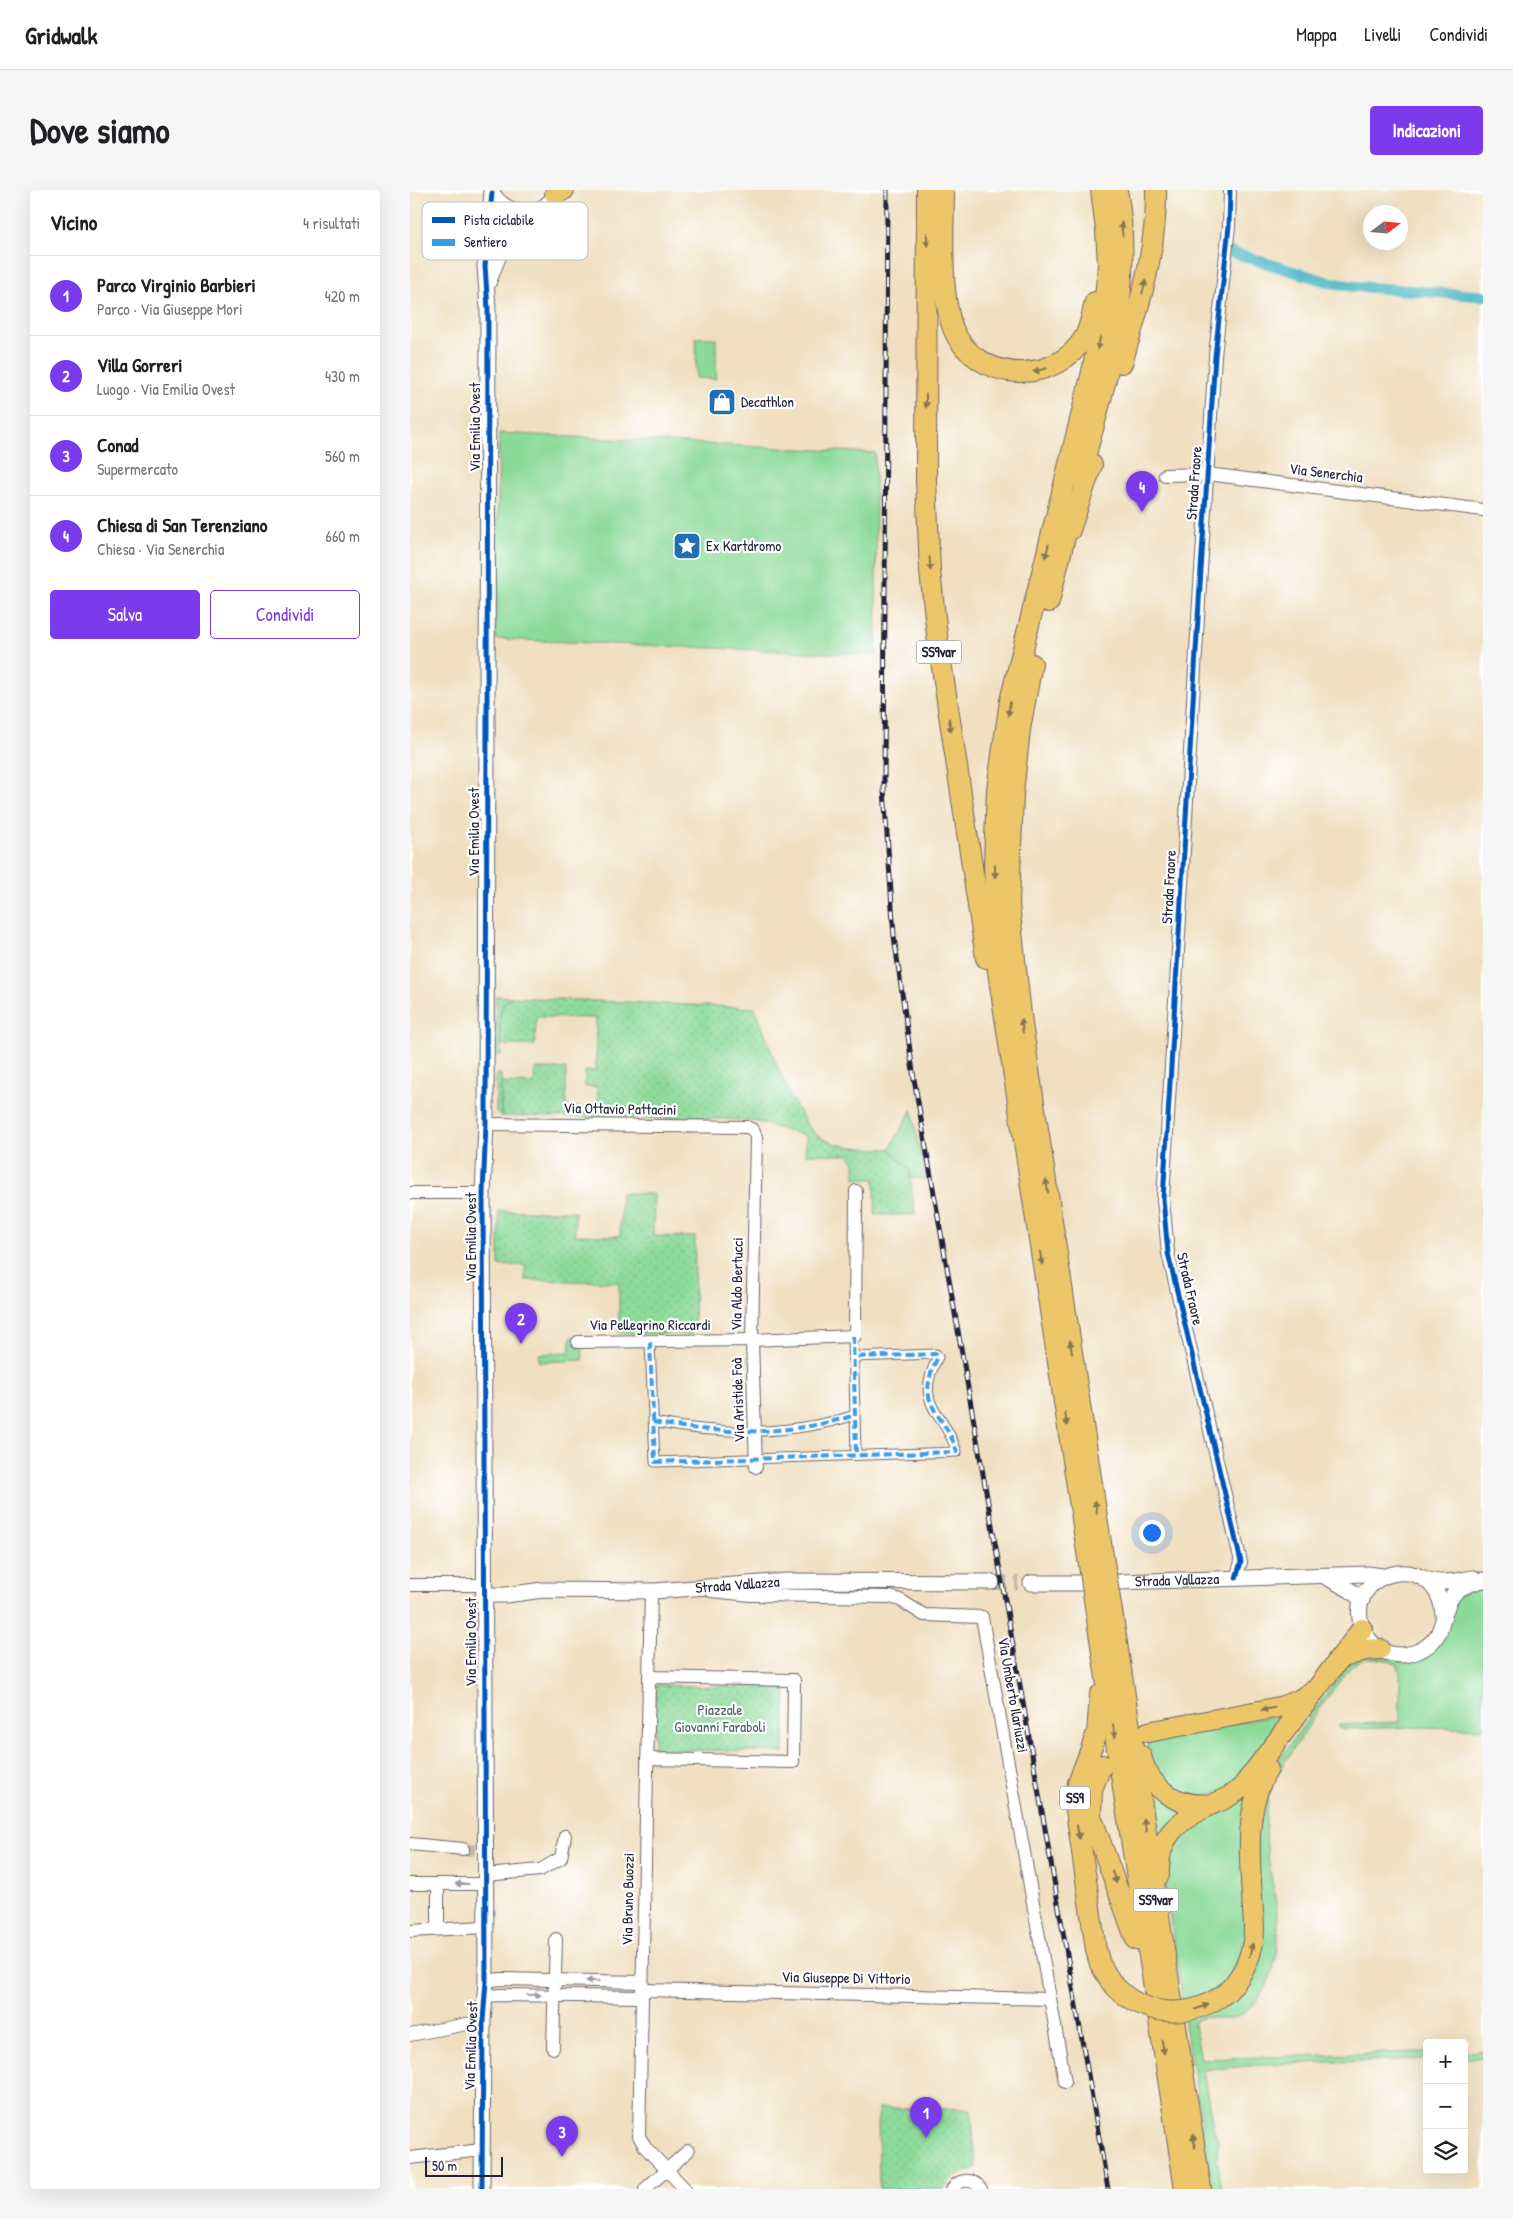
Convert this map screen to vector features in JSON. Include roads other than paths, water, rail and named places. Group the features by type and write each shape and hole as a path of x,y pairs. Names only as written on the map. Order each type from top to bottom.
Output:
{"highway":[{"name":"SS9var","path":"927,190 926,505 932,591 999,1044 1005,1070 1018,1106"},
{"path":"944,190 945,291 951,320 958,340 977,359 991,366 1008,372 1025,373 1045,369 1068,357 1085,337 1095,301 1098,267 1098,230 1094,190"},
{"path":"1096,1557 1018,1106 997,963 994,862 997,789 1010,701 1089,385 1103,321 1108,265 1106,230 1100,190"},
{"path":"1096,1557 1022,1024 1009,904 1013,794 1020,729 1030,671 1109,367 1118,325 1123,255 1117,190"},
{"path":"1062,551 1083,493 1150,264 1155,225 1156,190"},
{"name":"SS9var","path":"1096,1557 1153,1986 1185,2189"},
{"name":"SS9var","path":"1104,1612 1117,1648 1201,2189"},
{"name":"SS9","path":"1104,1612 1100,1713 1095,1739 1078,1783 1075,1810 1096,1950 1100,1964 1111,1982 1121,1992 1139,2004 1155,2010 1172,2012 1202,2007 1228,1991 1246,1967 1253,1945 1254,1928 1251,1829 1255,1796 1266,1773 1302,1720 1320,1685"},
{"name":"SS9","path":"1178,2037 1175,1983 1160,1884 1160,1861 1164,1844 1175,1826 1213,1804 1232,1796 1247,1782 1362,1629"},
{"path":"1117,1648 1126,1669 1140,1749 1148,1776 1160,1789 1174,1798 1188,1802 1213,1804"},
{"path":"1338,1659 1365,1650 1380,1649"},
{"name":"SS9","path":"1148,1732 1286,1705 1310,1693 1320,1685"},
{"name":"SS9","path":"1102,1765 1092,1789 1091,1816 1127,1912 1145,1974 1153,1986"}],"street":[{"name":"Strada Fraore","path":"1230,190 1229,226 1215,356 1163,1199 1168,1254 1241,1562 1236,1578"},
{"path":"492,191 500,202"},
{"path":"549,202 559,191"},
{"name":"Via Emilia Ovest","path":"482,2189 483,2021 486,1996 486,1880 482,1852 483,1193 486,1124 488,284 486,260"},
{"path":"488,284 497,260"},
{"name":"Via Senerchia","path":"1164,475 1208,474 1483,510"},
{"name":"Via Ottavio Pattacini","path":"486,1124 747,1127 753,1130"},
{"name":"Via Aldo Bertucci","path":"753,1130 756,1137 752,1340 853,1336"},
{"path":"856,1191 855,1336 853,1336 856,1455"},
{"path":"410,1193 483,1193"},
{"name":"Via Pellegrino Riccardi","path":"578,1342 752,1340"},
{"name":"Via Aristide Foà","path":"752,1340 756,1463"},
{"path":"650,1342 655,1462 756,1463 856,1455 957,1452 949,1432 930,1404 929,1382 931,1370 938,1357 936,1354 853,1357"},
{"path":"653,1422 711,1432 755,1431 801,1428 855,1414"},
{"name":"Strada Vallazza","path":"1119,1582 1368,1574 1382,1576 1402,1572 1434,1582 1447,1583 1474,1577 1483,1580"},
{"name":"Strada Vallazza","path":"1324,1576 1350,1590 1362,1600"},
{"path":"1380,1649 1362,1629 1360,1610 1362,1600 1374,1582 1382,1576"},
{"path":"1422,1577 1438,1593 1443,1615"},
{"name":"Strada Vallazza","path":"1380,1649 1398,1655 1417,1652 1432,1641 1442,1624 1443,1615 1454,1594 1468,1584 1483,1580"},
{"name":"Strada Vallazza","path":"483,1590 506,1595 543,1590 651,1591 786,1582 992,1582"},
{"path":"1024,1583 1080,1583"},
{"path":"410,1585 483,1590"},
{"name":"Via Umberto Ilariuzzi","path":"681,1589 761,1596 890,1597 900,1600 924,1615 982,1616 1065,2082"},
{"name":"Via Bruno Buozzi","path":"651,1591 639,2136 642,2144 685,2189"},
{"path":"647,1758 793,1762 794,1680 649,1677"},
{"path":"410,1884 486,1880 546,1868 561,1858 565,1836"},
{"path":"410,1844 463,1850"},
{"path":"438,1884 443,1928"},
{"path":"410,1930 485,1927"},
{"path":"553,2048 556,1939"},
{"path":"486,1981 555,1980 642,1990"},
{"path":"486,1996 554,1996 642,1990"},
{"name":"Via Giuseppe Di Vittorio","path":"642,1990 1050,1999"},
{"name":"Via Emilia Ovest","path":"410,2035 483,2021"},
{"path":"410,2158 482,2150"},
{"path":"645,2189 688,2151"},
{"path":"952,2189 956,2184 965,2180 975,2183 981,2189"}],"waterway":[{"path":"1230,252 1328,282 1350,286 1483,296"}],"tunnel":[{"path":"992,1582 1018,1583"},
{"path":"463,1849 480,1851"}],"railway":[{"path":"887,190 884,790 894,936 914,1079 1108,2189"}],"place":[{"name":"Decathlon","path":"722,402"},
{"name":"Chiesa di San Terenziano","path":"1142,512"},
{"name":"Ex Kartdromo","path":"687,546"},
{"name":"Villa Gorreri","path":"521,1344"},
{"name":"Parco Virginio Barbieri","path":"926,2138"},
{"name":"Conad","path":"562,2157"}],"park label":[{"name":"Piazzale Giovanni Faraboli","path":"720,1718"}]}
